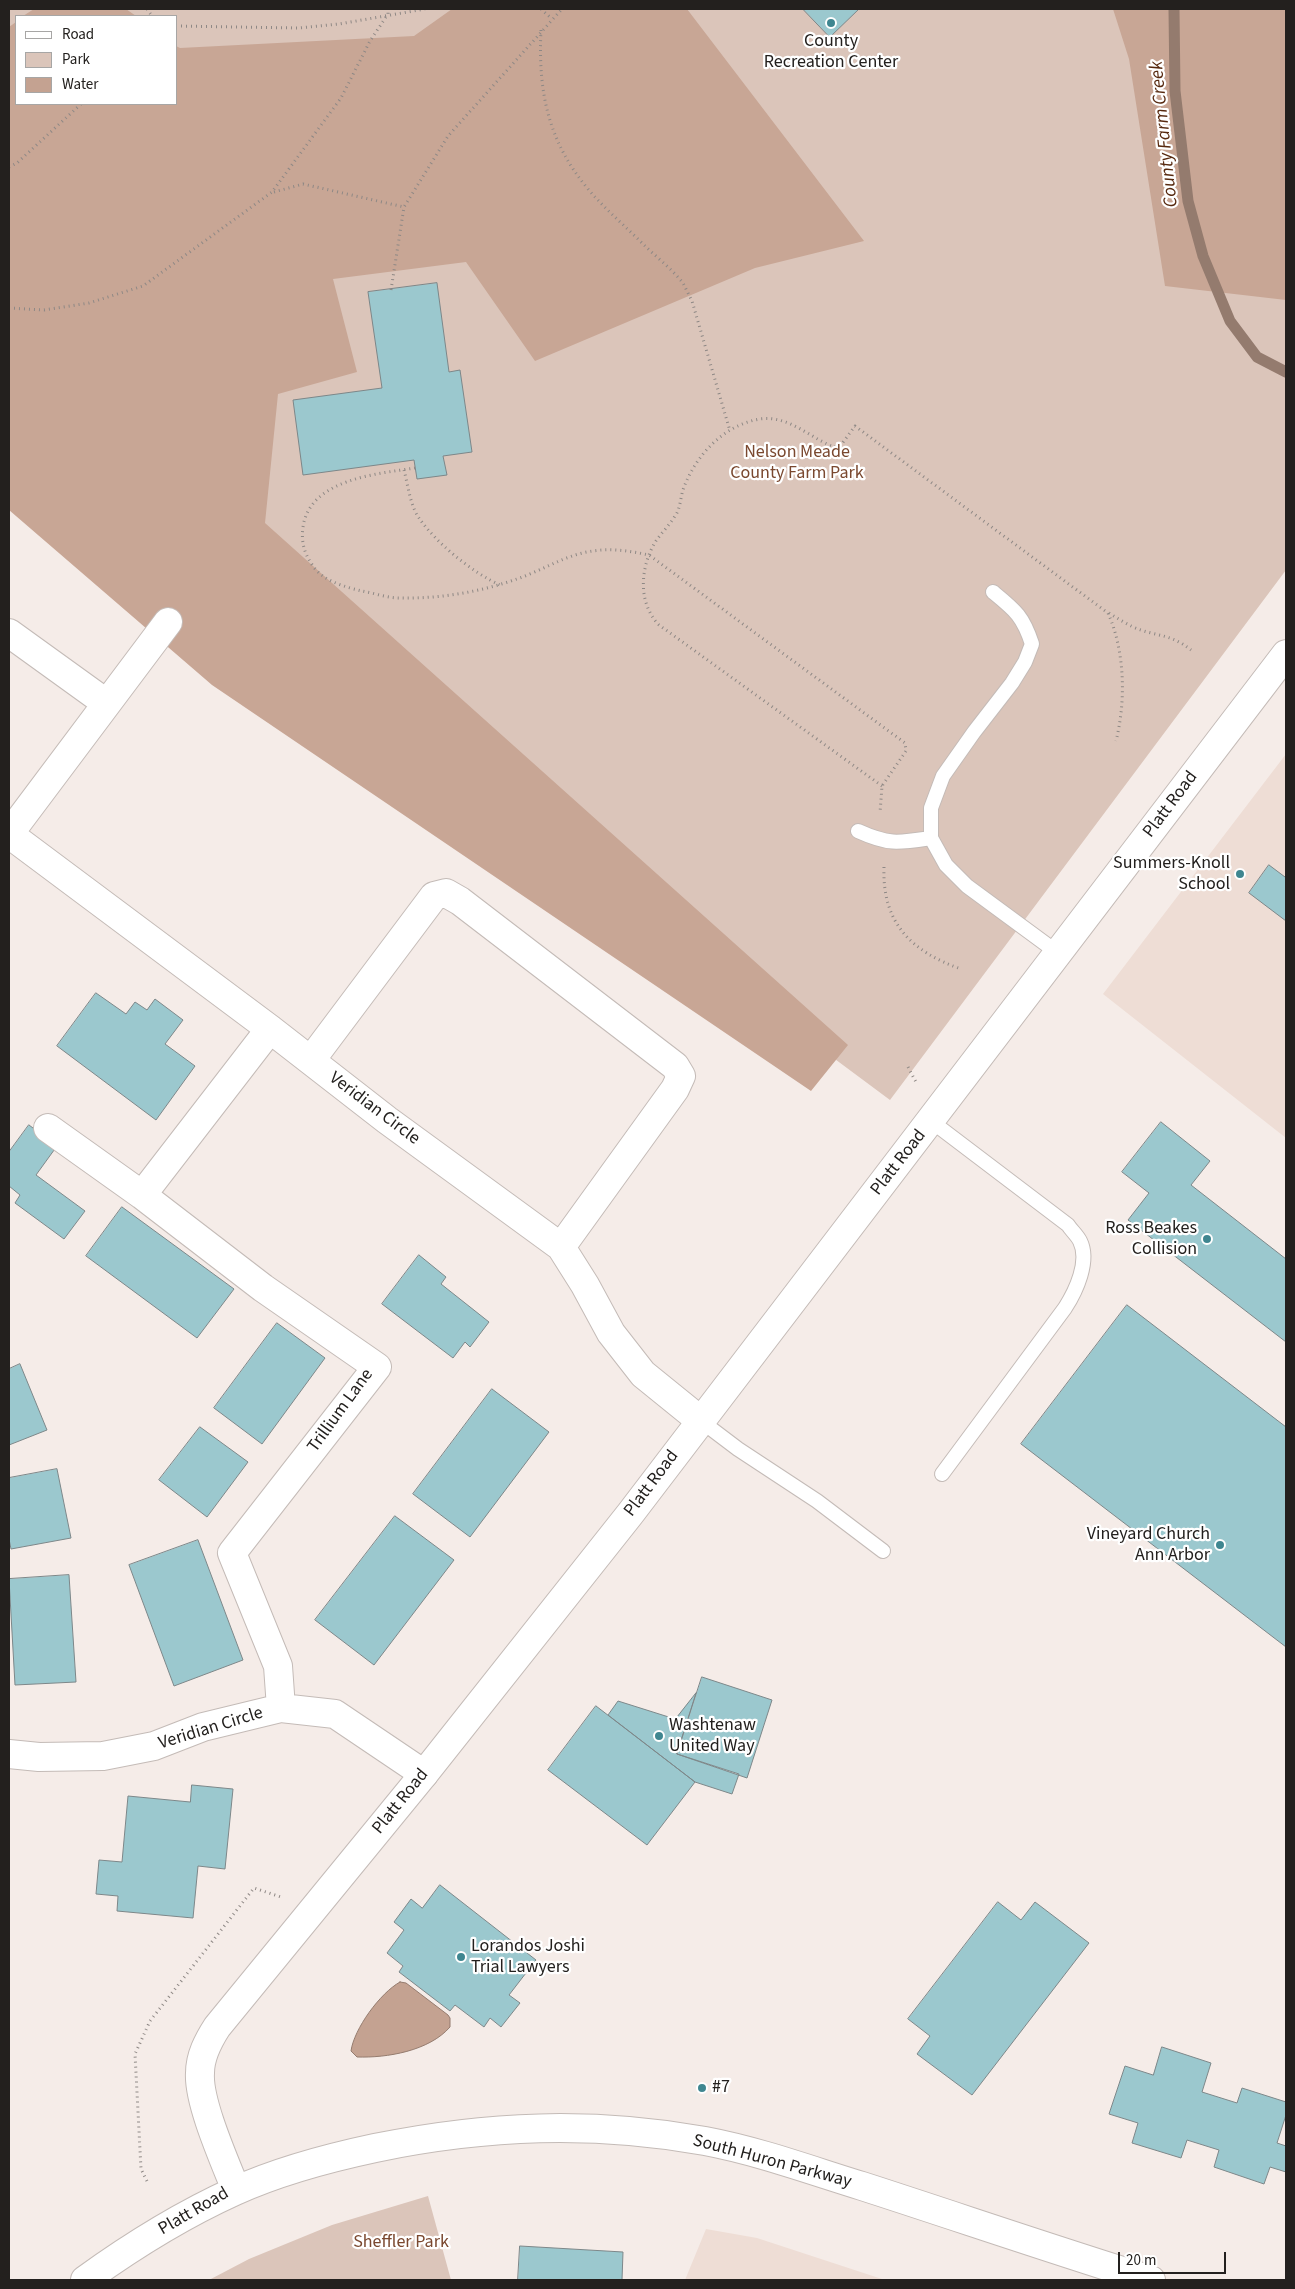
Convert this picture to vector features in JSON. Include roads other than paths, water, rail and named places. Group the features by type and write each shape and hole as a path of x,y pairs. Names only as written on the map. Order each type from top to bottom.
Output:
{"street":[{"path":"9,834 168,622"},
{"path":"9,633 106,703"},
{"name":"Platt Road","path":"85,2280 171,2224 236,2190 201,2088 199,2074 204,2050 227,2013 424,1774 630,1514 1286,654"},
{"name":"Veridian Circle","path":"9,834 311,1060 387,1120 561,1247 612,1333 643,1374 701,1421"},
{"path":"311,1060 434,896 446,893 460,901 675,1066 680,1076 675,1089 561,1247"},
{"path":"142,1196 270,1029"},
{"name":"Trillium Lane","path":"48,1128 142,1196 263,1288 377,1368 232,1554 278,1666 281,1708"},
{"name":"Veridian Circle","path":"9,1754 39,1757 103,1756 154,1746 202,1727 281,1708 335,1714 424,1774"},
{"name":"South Huron Parkway","path":"236,2190 286,2172 347,2154 426,2138 502,2129 609,2129 706,2142 776,2160 1151,2280"}],"lane":[{"path":"993,592 1014,608 1026,624 1032,644 1025,662 1012,683 943,776 931,808 931,838 946,865 968,886 1058,953"},
{"path":"858,831 882,842 905,842 931,838"},
{"path":"931,1121 1068,1225 1080,1242 1083,1264 1076,1290 1065,1308 942,1474"},
{"path":"701,1421 738,1449 817,1501 883,1551"}],"water":[{"path":"400,1982 406,1983 448,2015 450,2027 431,2042 407,2051 381,2056 357,2057 351,2051 357,2032 376,2003 392,1987"}],"waterway":[{"name":"County Farm Creek","path":"1174,9 1175,91 1188,201 1203,256 1230,321 1257,357 1286,372"}],"place":[{"name":"County Recreation Center","path":"831,23"},
{"name":"Summers-Knoll School","path":"1240,874"},
{"name":"Ross Beakes Collision","path":"1207,1239"},
{"name":"Vineyard Church Ann Arbor","path":"1220,1545"},
{"name":"Washtenaw United Way","path":"659,1736"},
{"name":"Lorandos Joshi Trial Lawyers","path":"461,1957"},
{"name":"#7","path":"702,2088"}],"park label":[{"name":"Nelson Meade County Farm Park","path":"797,463"},
{"name":"Sheffler Park","path":"401,2243"}]}
